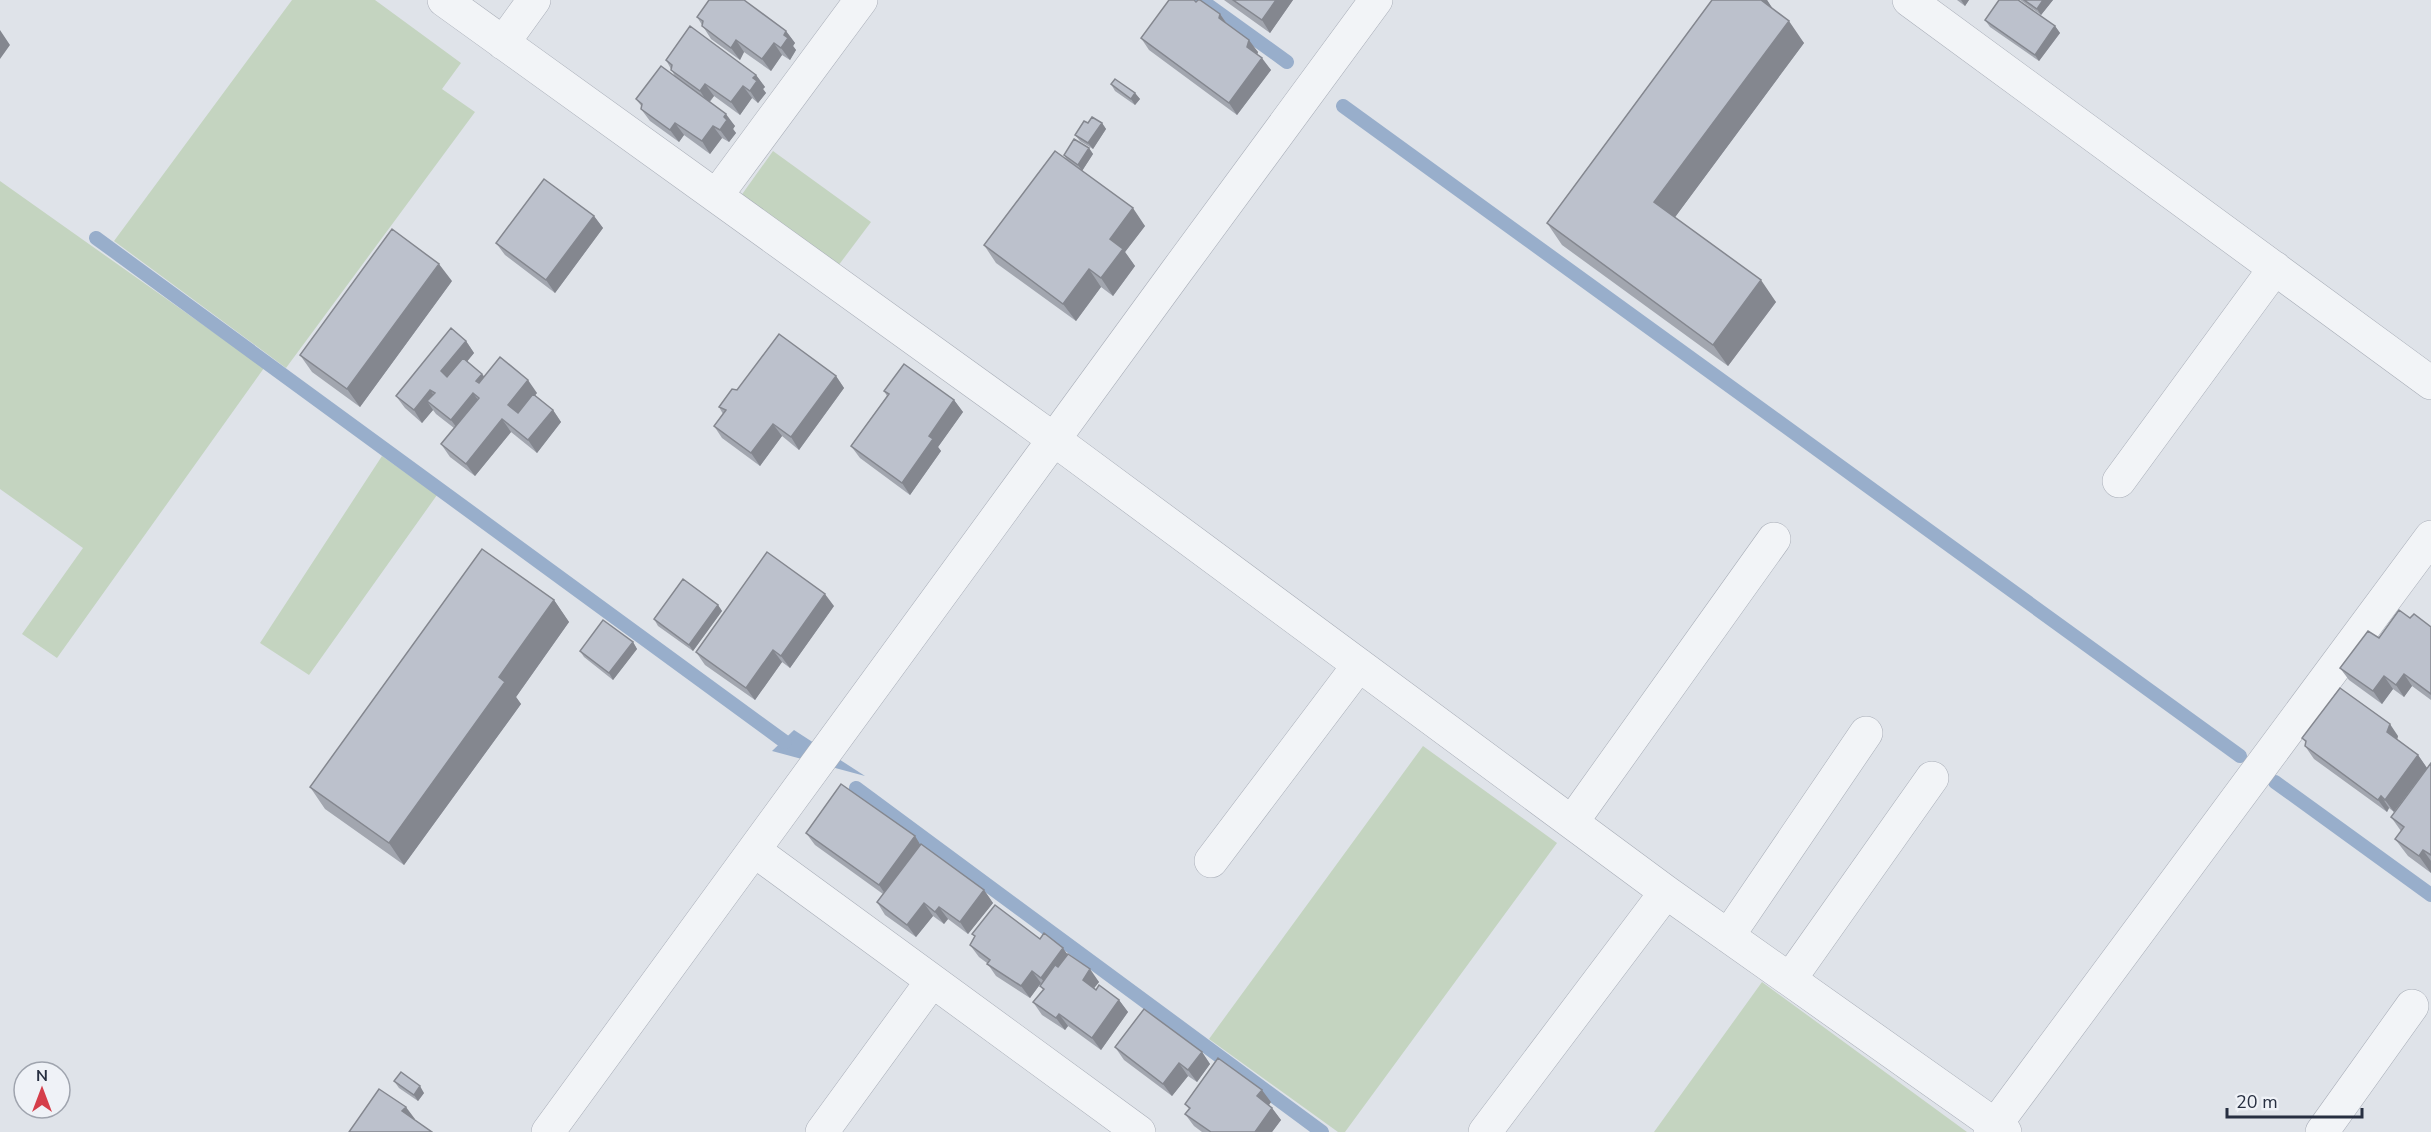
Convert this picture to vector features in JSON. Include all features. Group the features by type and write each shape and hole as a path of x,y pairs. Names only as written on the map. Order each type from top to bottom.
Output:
{"street":[{"path":"444,0 1052,438 1666,892 1997,1130 2431,537"},
{"path":"503,43 534,0"},
{"path":"716,196 861,0"},
{"path":"548,1132 755,851 1052,438 1376,0"},
{"path":"1909,0 2431,382"},
{"path":"2119,481 2275,268"},
{"path":"1572,822 1774,539"},
{"path":"1211,861 1359,665"},
{"path":"1728,936 1866,733"},
{"path":"1790,979 1932,778"},
{"path":"755,851 1139,1132"},
{"path":"1485,1132 1666,892"},
{"path":"822,1132 932,981"},
{"path":"2322,1132 2412,1006"}],"green space":[{"path":"292,0 375,0 461,63 442,89 475,112 286,368 114,241"},
{"path":"773,151 871,222 835,270 738,200"},
{"path":"0,181 264,368 57,658 22,634 83,548 0,489"},
{"path":"382,456 437,495 309,675 260,643"},
{"path":"1423,746 1557,843 1345,1132 1338,1132 1209,1039"},
{"path":"1762,982 1967,1132 1654,1132"}],"water":[{"path":"794,730 865,776 772,751"}],"building":[{"path":"709,0 744,0 786,31 784,35 788,38 781,48 774,43 762,59 736,40 731,48 702,26 703,21 697,17"},
{"path":"1169,0 1194,0 1196,2 1200,0 1220,14 1219,18 1249,40 1247,47 1262,58 1229,103 1141,38"},
{"path":"1233,0 1276,0 1262,20"},
{"path":"1712,0 1761,0 1789,21 1654,202 1761,280 1713,345 1547,223"},
{"path":"1999,0 2018,0 2055,26 2035,55 1985,20"},
{"path":"2024,0 2043,0 2037,9"},
{"path":"690,26 756,75 753,78 757,81 750,91 743,86 731,102 705,84 700,91 671,70 672,65 666,60"},
{"path":"661,66 726,114 724,117 727,120 720,130 713,126 702,141 675,123 670,130 641,109 642,104 636,99"},
{"path":"1115,79 1135,93 1131,99 1111,84"},
{"path":"1092,117 1102,123 1088,143 1075,135 1084,121 1088,123"},
{"path":"1074,139 1089,148 1078,165 1064,155"},
{"path":"1055,151 1133,208 1110,239 1123,249 1101,278 1089,269 1063,304 984,245"},
{"path":"544,179 594,216 546,280 496,243"},
{"path":"392,229 439,264 347,389 300,355"},
{"path":"451,328 466,341 441,371 447,377 463,358 482,374 476,381 479,383 500,357 528,380 508,405 518,413 533,394 553,410 528,440 502,419 466,464 441,444 479,398 473,393 451,420 427,401 435,393 430,390 414,410 396,396"},
{"path":"779,334 836,376 791,437 773,424 751,453 714,426 726,410 719,407 732,389 737,390"},
{"path":"904,364 954,400 929,436 933,439 902,483 851,446 889,394 884,391"},
{"path":"482,549 554,600 499,677 505,682 389,843 310,787"},
{"path":"767,552 825,594 781,656 773,650 746,688 696,652"},
{"path":"683,579 718,605 689,645 654,619"},
{"path":"2399,610 2410,618 2414,614 2431,627 2431,694 2404,674 2396,685 2384,676 2373,691 2340,668 2368,631 2379,638"},
{"path":"603,620 633,642 609,673 580,651"},
{"path":"2340,688 2390,724 2387,732 2418,755 2385,800 2381,796 2378,800 2305,746 2306,741 2302,738"},
{"path":"2431,763 2431,855 2423,850 2419,856 2395,839 2404,827 2391,817"},
{"path":"841,784 915,836 879,885 806,833"},
{"path":"921,844 984,890 960,922 939,907 935,912 924,903 907,925 877,902"},
{"path":"995,905 1040,939 1044,933 1063,948 1041,978 1032,971 1021,986 987,964 990,960 970,945 975,936 972,934"},
{"path":"1068,954 1090,969 1083,980 1096,990 1099,985 1119,1000 1092,1038 1059,1014 1056,1018 1033,1002 1044,989 1040,986 1055,965 1058,967"},
{"path":"1144,1009 1202,1052 1188,1070 1179,1063 1163,1084 1115,1047"},
{"path":"1218,1058 1262,1090 1257,1096 1272,1108 1255,1132 1211,1132 1185,1114 1190,1108 1185,1104"},
{"path":"401,1072 420,1086 414,1095 394,1081"},
{"path":"379,1089 406,1107 402,1111 432,1132 349,1132"}],"waterway":[{"path":"1201,0 1287,62"},
{"path":"1343,106 2240,756"},
{"path":"96,238 785,742"},
{"path":"2275,782 2431,895"},
{"path":"856,788 1322,1132"}]}
